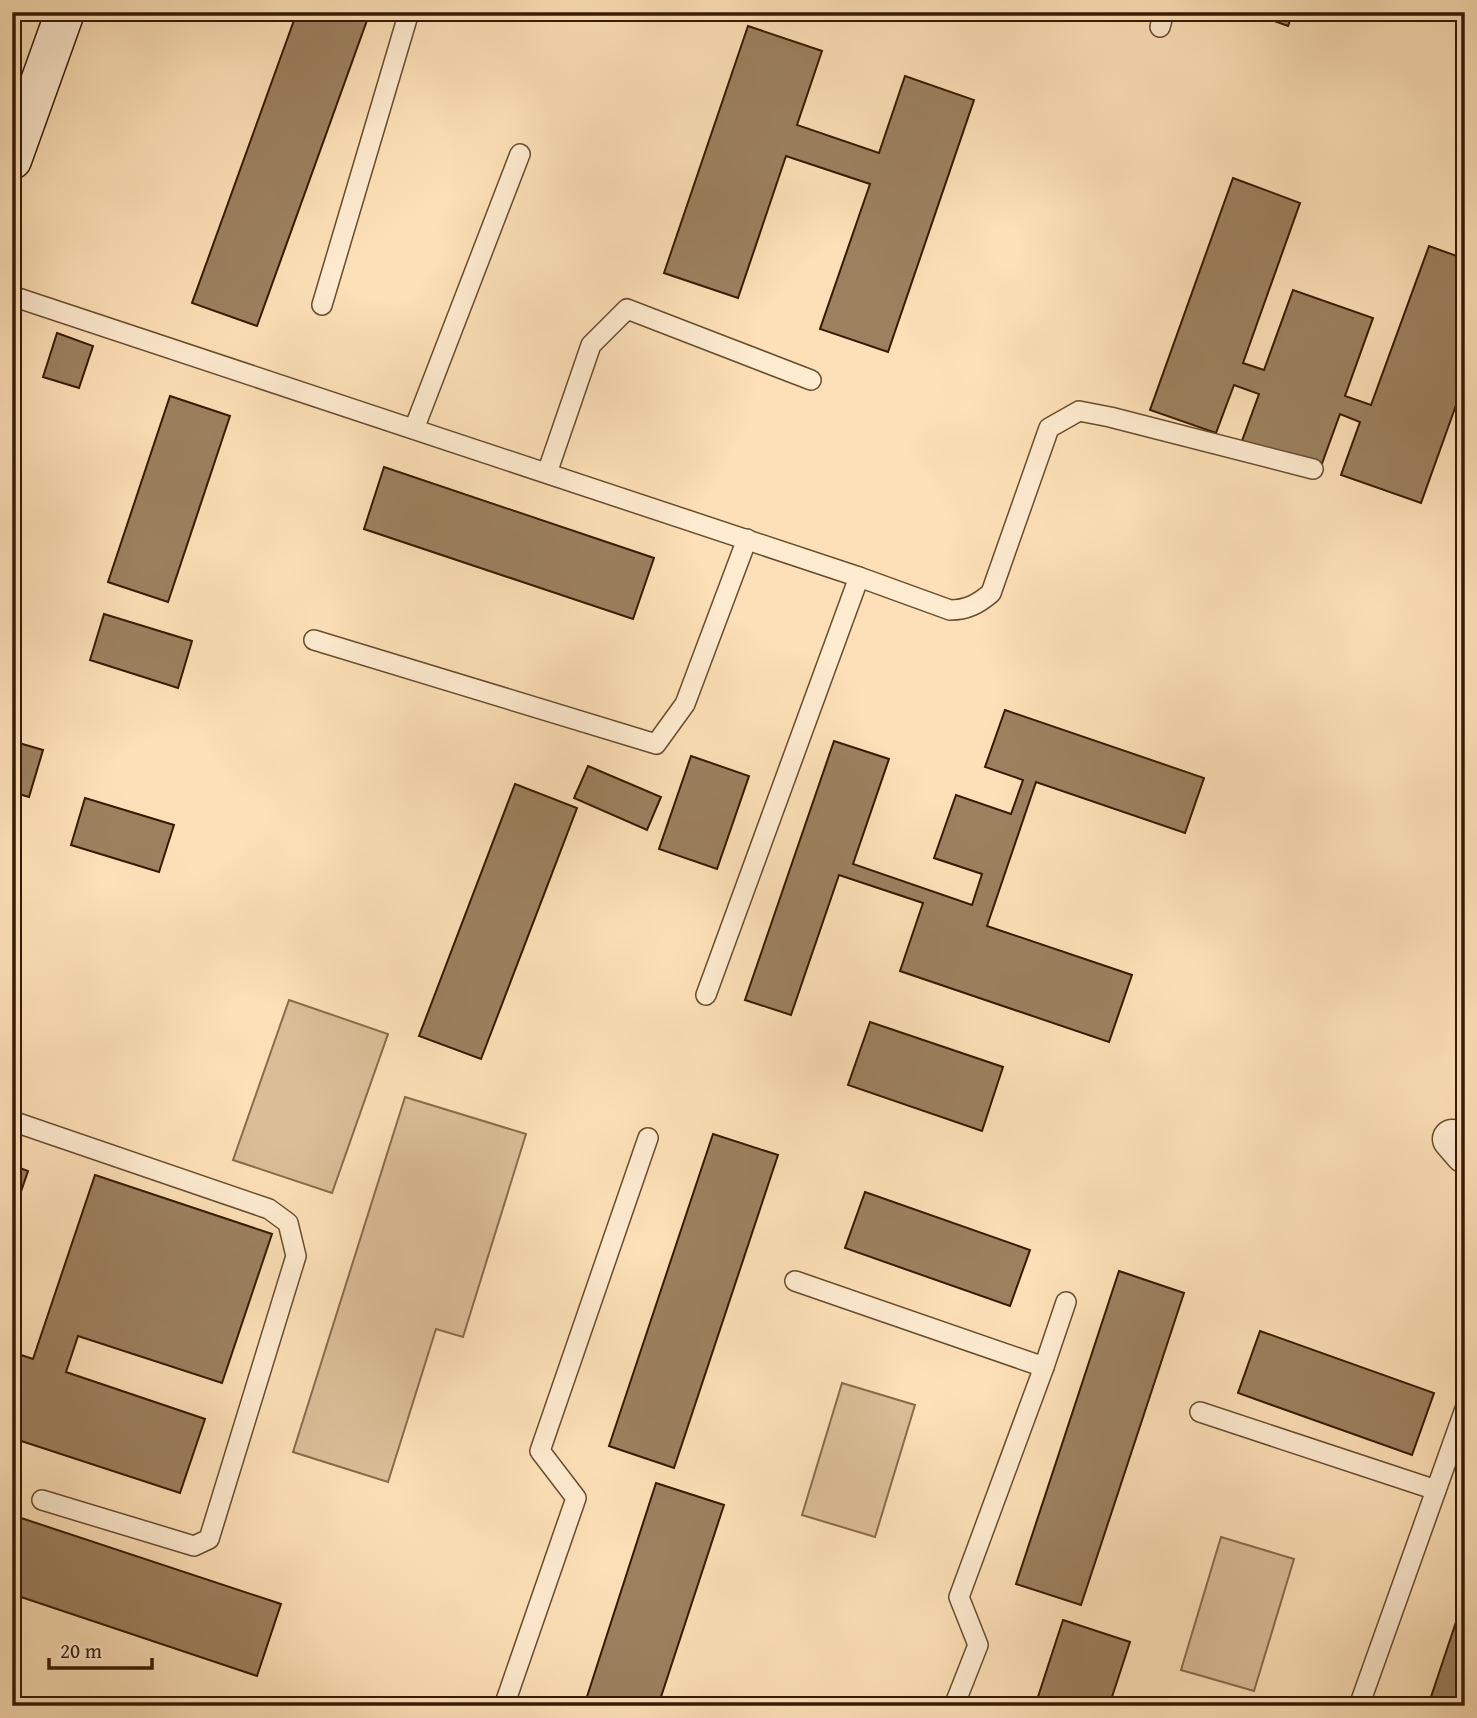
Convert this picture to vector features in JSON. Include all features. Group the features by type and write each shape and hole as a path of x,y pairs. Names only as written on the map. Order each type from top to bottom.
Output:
{"main road":[{"path":"12,160 58,14"}],"lane":[{"path":"322,305 409,12"},
{"path":"414,429 520,154"},
{"path":"12,296 859,576 950,610 962,610 991,593 1049,428 1079,411 1313,468"},
{"path":"547,473 591,345 627,309 811,380"},
{"path":"314,640 656,744 685,704 747,539"},
{"path":"706,995 859,576"},
{"path":"12,1121 269,1209 288,1223 296,1256 209,1539 194,1546 42,1500"},
{"path":"504,1706 576,1498 540,1451 648,1138"},
{"path":"795,1281 1044,1367"},
{"path":"954,1706 978,1645 959,1597 1066,1302"},
{"path":"1359,1706 1465,1409"},
{"path":"1200,1412 1436,1490"}],"shaded area":[{"path":"289,1000 388,1034 332,1193 233,1160"},
{"path":"405,1097 526,1134 463,1337 436,1329 388,1482 293,1452"},
{"path":"842,1383 915,1405 875,1537 802,1515"},
{"path":"1221,1537 1294,1559 1254,1691 1181,1670"}],"building":[{"path":"297,12 370,12 257,326 192,303"},
{"path":"1249,12 1293,12 1288,26"},
{"path":"748,26 822,51 797,125 879,153 905,76 974,100 888,352 820,329 870,184 786,156 738,298 664,273"},
{"path":"1233,178 1300,203 1243,363 1264,370 1293,290 1373,318 1345,396 1371,405 1429,246 1465,259 1465,380 1421,503 1341,475 1360,422 1340,414 1320,469 1242,441 1259,394 1234,385 1216,433 1150,410"},
{"path":"57,333 93,346 79,388 43,377"},
{"path":"170,396 230,416 168,602 108,582"},
{"path":"384,467 654,558 633,619 364,529"},
{"path":"104,614 192,641 178,688 90,660"},
{"path":"1005,710 1204,778 1185,833 1036,782 987,926 1132,975 1109,1042 900,971 923,903 839,875 791,1015 745,1000 834,741 889,759 853,864 972,905 982,874 934,858 956,795 1011,814 1023,780 985,767"},
{"path":"12,741 43,750 29,797 12,792"},
{"path":"691,756 749,776 717,869 659,849"},
{"path":"588,766 661,797 647,830 574,798"},
{"path":"515,784 577,808 481,1059 419,1036"},
{"path":"85,798 174,825 159,872 71,845"},
{"path":"870,1022 1003,1067 982,1131 848,1085"},
{"path":"713,1134 778,1155 674,1468 609,1446"},
{"path":"12,1165 28,1171 12,1218"},
{"path":"95,1175 272,1234 222,1383 78,1336 66,1372 205,1419 180,1493 12,1438 12,1352 33,1359"},
{"path":"865,1192 1030,1250 1010,1306 845,1248"},
{"path":"1119,1271 1184,1293 1081,1605 1016,1584"},
{"path":"1260,1331 1434,1393 1412,1455 1238,1393"},
{"path":"656,1483 724,1505 658,1706 584,1706"},
{"path":"12,1515 281,1604 257,1676 12,1594"},
{"path":"1465,1595 1465,1706 1428,1706"},
{"path":"1063,1620 1130,1642 1109,1706 1035,1706"}]}
